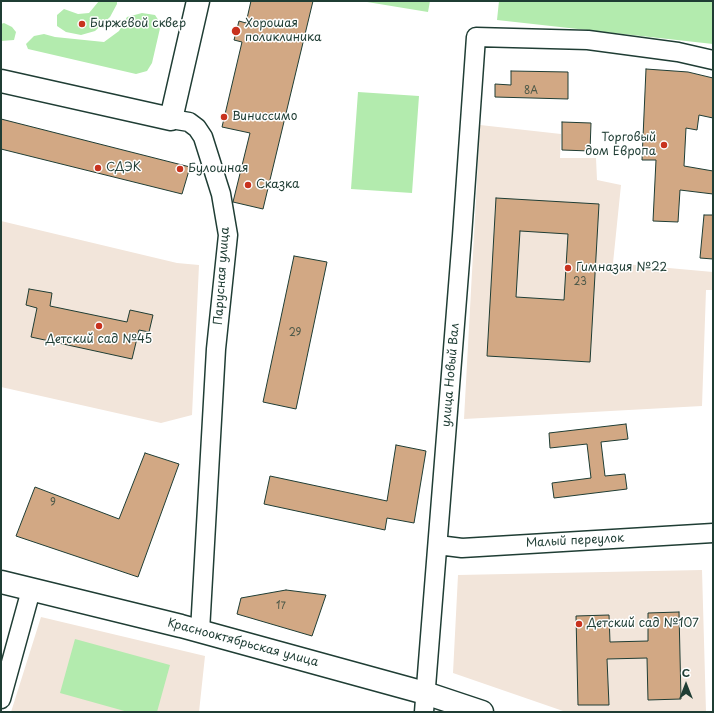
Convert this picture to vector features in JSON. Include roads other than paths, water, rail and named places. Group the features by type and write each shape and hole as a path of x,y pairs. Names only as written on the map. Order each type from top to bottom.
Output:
{"street":[{"path":"171,119 198,1"},
{"name":"улица Новый Вал","path":"425,702 462,236 476,37 588,40 678,52 713,60"},
{"name":"Парусная улица","path":"1,81 189,122 197,128 203,137 221,194 228,235 216,349 200,631"},
{"name":"Малый переулок","path":"438,545 462,548 713,533"},
{"name":"Краснооктябрьская улица","path":"1,582 200,631 425,702 482,712"},
{"path":"1,699 31,590"}],"place":[{"name":"Биржевой сквер","path":"82,24"},
{"name":"Хорошая поликлиника","path":"236,31"},
{"name":"Виниссимо","path":"224,117"},
{"name":"Торговый дом Европа","path":"664,145"},
{"name":"СДЭК","path":"98,168"},
{"name":"Булошная","path":"180,169"},
{"name":"Сказка","path":"248,185"},
{"name":"Гимназия №22","path":"568,268"},
{"name":"Детский сад №45","path":"99,326"},
{"name":"Детский сад №107","path":"579,624"}]}
